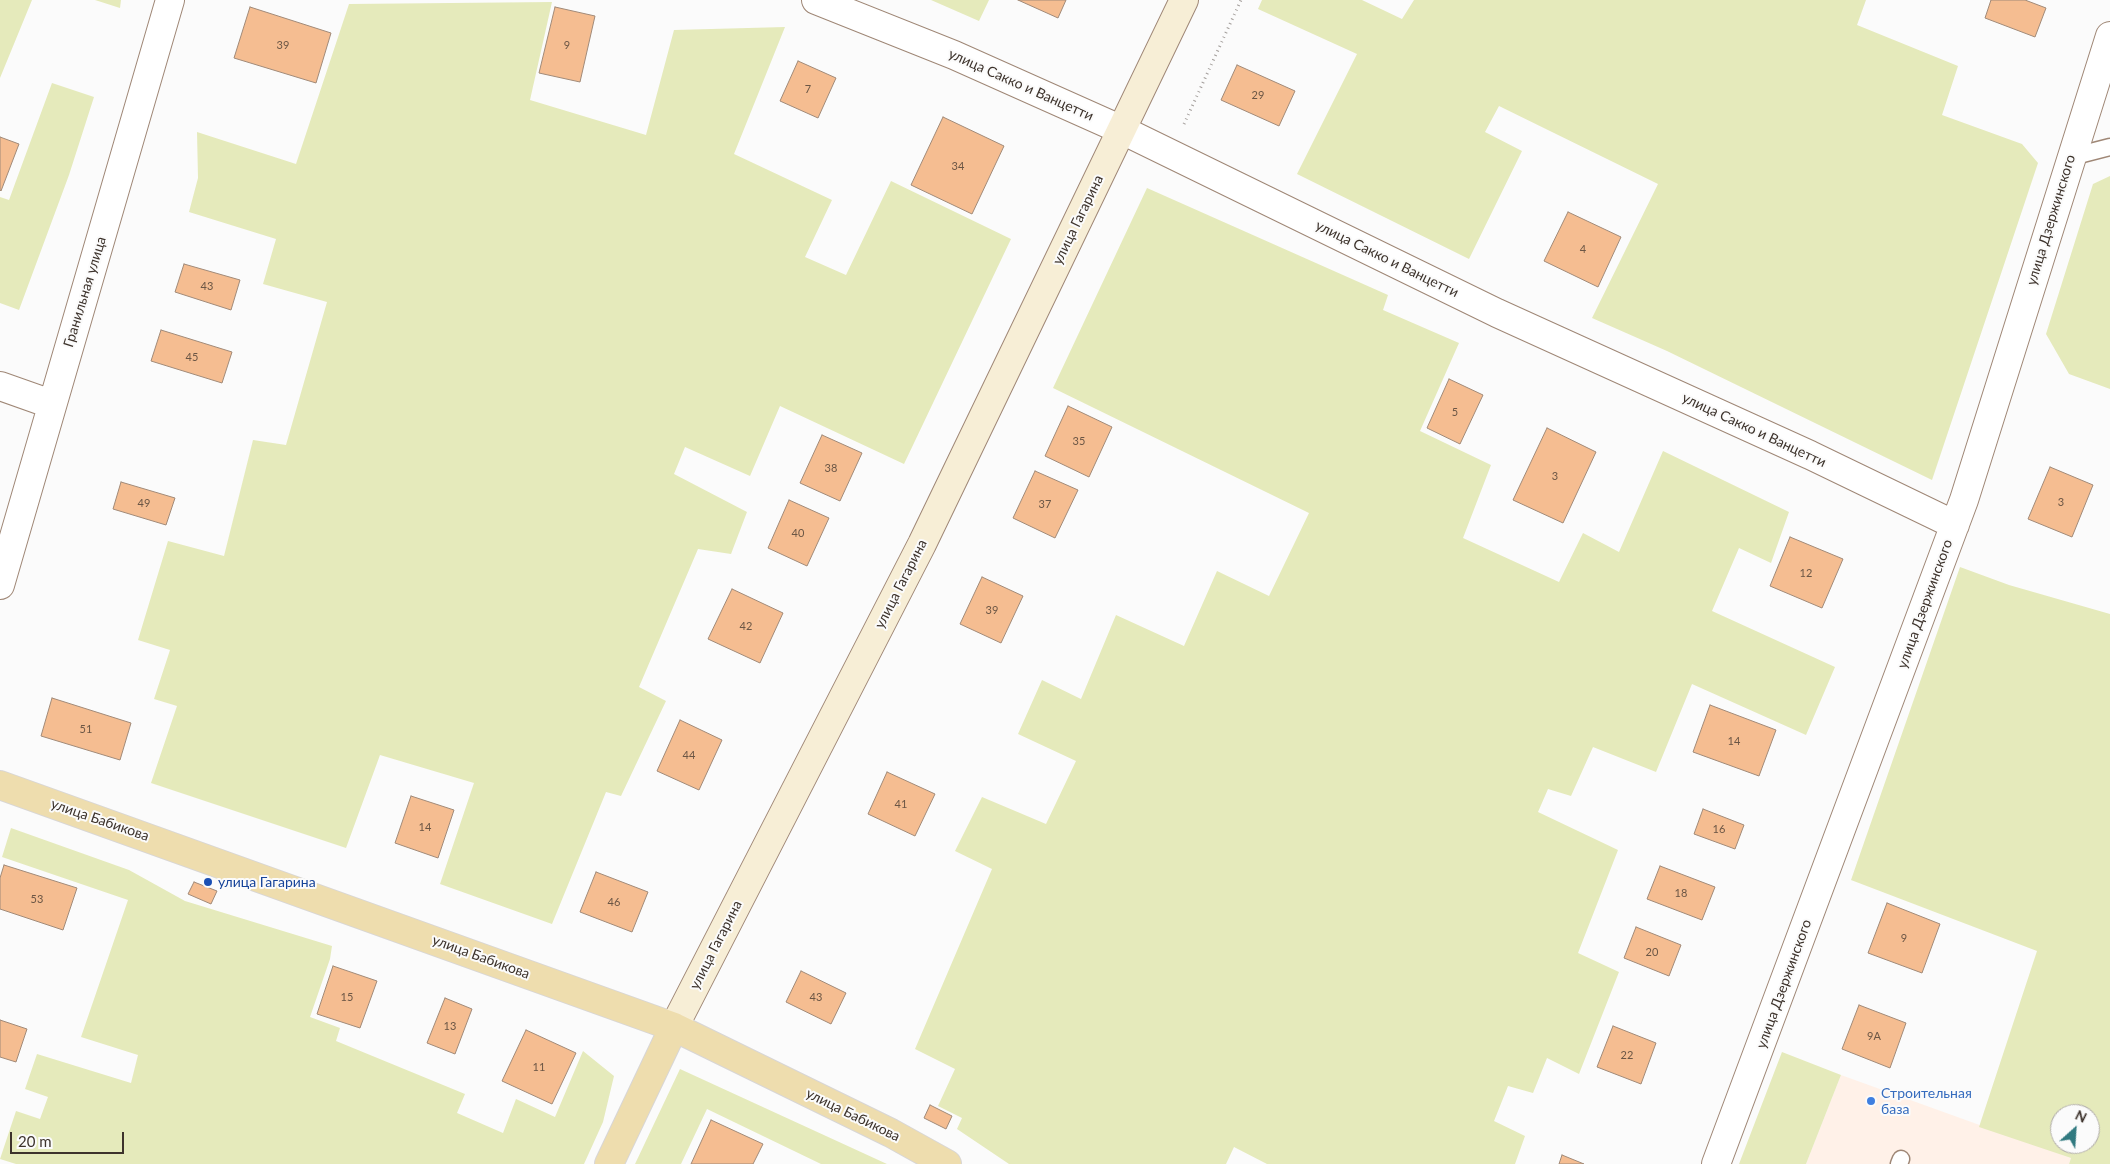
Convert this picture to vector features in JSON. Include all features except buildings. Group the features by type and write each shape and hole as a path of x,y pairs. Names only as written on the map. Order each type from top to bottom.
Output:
{"main road":[{"name":"улица Бабикова","path":"0,785 674,1027 891,1133 947,1164"},
{"name":"улица Гагарина","path":"609,1164 674,1027"}],"street":[{"name":"улица Сакко и Ванцетти","path":"816,0 954,55 1122,130 1497,313 1810,456 1954,525"},
{"name":"улица Гагарина","path":"674,1027 922,544 1184,0"},
{"name":"Гранильная улица","path":"0,584 51,404 176,1"},
{"name":"улица Дзержинского","path":"1716,1164 1954,525 2110,36"},
{"path":"0,386 51,404"}],"lane":[{"path":"2071,157 2110,147"}],"path":[{"path":"1170,154 1242,0"}],"shaded area":[{"name":"Строительная база","path":"1841,1075 2050,1150 2050,1154 2060,1154 2071,1158 2069,1164 1806,1164"}],"green space":[{"path":"0,0 32,0 0,78"},
{"path":"95,0 121,0 120,8"},
{"path":"931,0 989,0 979,21"},
{"path":"1262,0 1362,0 1402,19 1414,0 1866,0 1857,25 1958,66 1942,115 2022,144 2038,163 1932,480 1667,351 1592,318 1658,184 1499,106 1485,132 1522,151 1469,259 1297,174 1357,54 1258,9"},
{"path":"552,2 530,100 646,135 674,30 785,27 734,154 832,200 805,257 846,275 891,181 1011,239 904,464 780,406 750,476 685,447 674,474 747,512 731,554 698,549 639,687 666,701 621,796 606,792 552,924 440,884 474,783 380,755 346,848 151,783 177,706 154,699 170,650 138,640 168,541 224,556 253,440 286,445 327,302 263,284 276,239 189,212 198,178 197,132 296,164 349,4"},
{"path":"52,83 94,97 69,175 19,310 0,303 0,197 9,200"},
{"path":"2110,176 2110,389 2069,374 2046,334 2093,184"},
{"path":"1147,188 1388,295 1383,310 1459,343 1420,431 1491,465 1463,538 1559,582 1583,533 1619,552 1663,451 1789,512 1771,563 1739,548 1712,611 1835,667 1806,735 1692,684 1656,772 1593,747 1571,796 1548,789 1538,812 1618,850 1578,953 1619,972 1579,1074 1547,1058 1533,1093 1508,1086 1494,1121 1525,1136 1515,1164 1267,1164 1234,1147 1226,1164 1009,1164 957,1129 962,1118 938,1106 955,1069 915,1049 992,869 955,851 982,797 1046,824 1076,761 1018,734 1042,680 1081,699 1116,615 1184,646 1217,571 1269,596 1309,513 1053,388"},
{"path":"1960,567 2009,585 2110,614 2110,1164 2069,1164 2071,1158 2059,1154 2100,1154 2100,1104 2050,1104 2050,1151 1979,1127 2037,951 1851,880"},
{"path":"11,828 129,870 185,901 332,946 330,959 310,1017 340,1028 336,1041 465,1094 457,1113 503,1133 516,1099 555,1117 583,1051 614,1076 603,1122 584,1164 16,1164 0,1159 16,1111 40,1119 48,1097 25,1089 37,1054 131,1083 138,1055 81,1037 128,900 2,857"},
{"path":"1782,1052 1841,1075 1806,1164 1739,1164"},
{"path":"680,1069 887,1164 821,1164 707,1109 681,1164 635,1164"}],"place":[{"name":"улица Гагарина","path":"208,882"},
{"name":"Строительная база","path":"1871,1101"}]}
